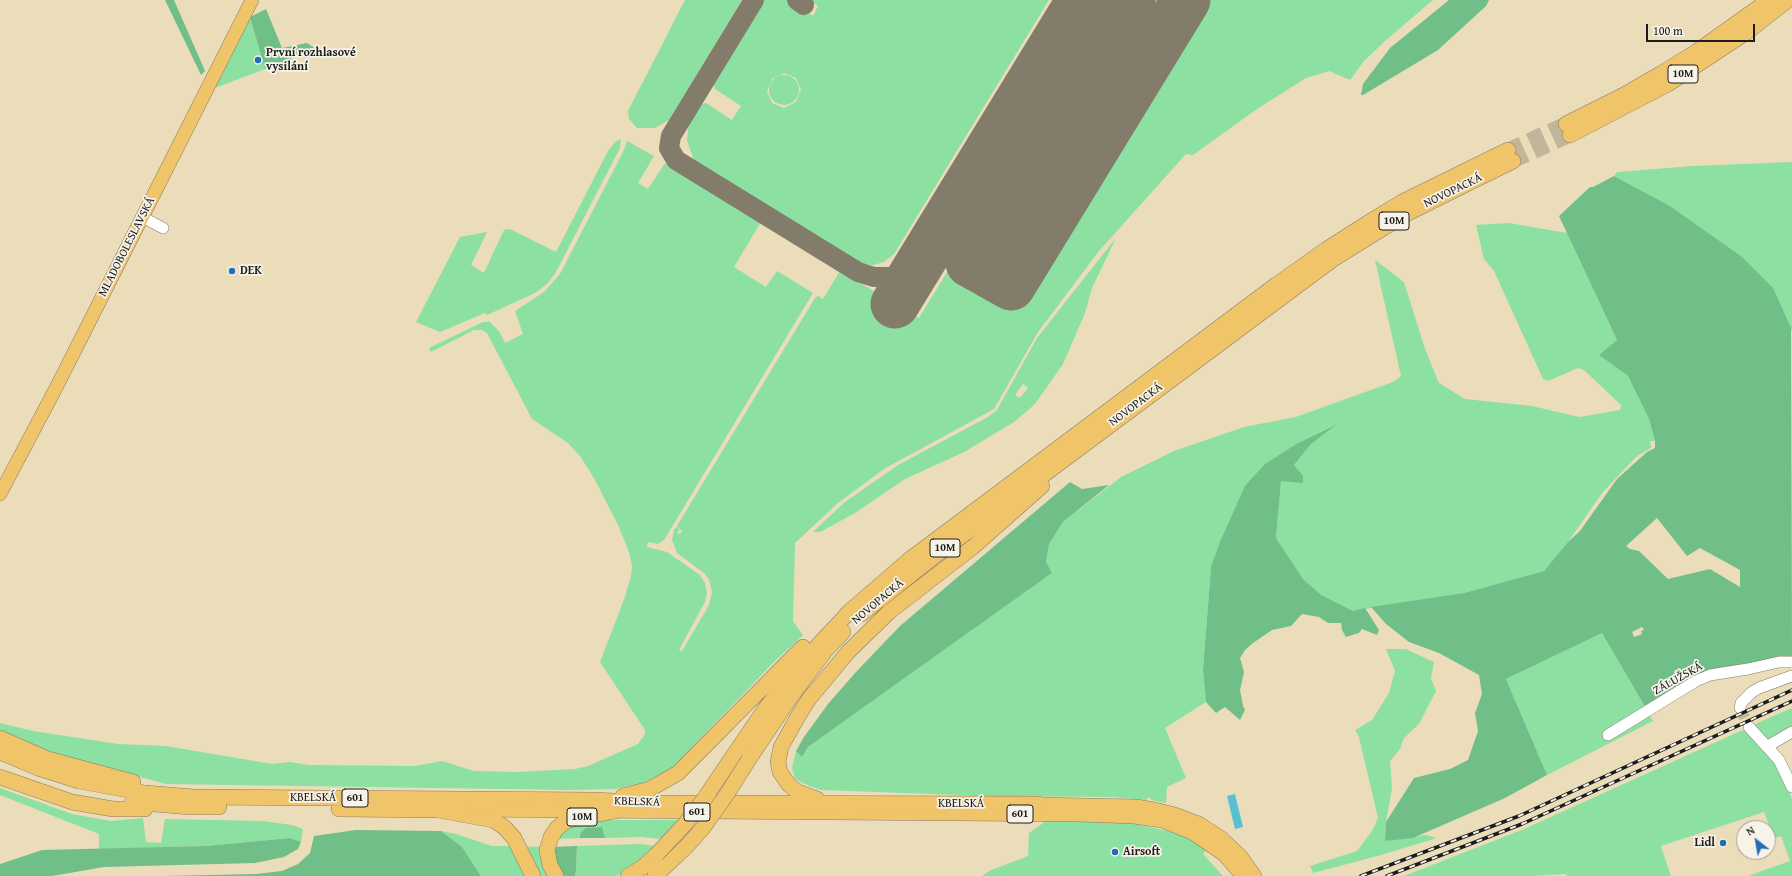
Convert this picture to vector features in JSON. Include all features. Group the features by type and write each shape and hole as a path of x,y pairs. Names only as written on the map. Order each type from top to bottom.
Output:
{"highway":[{"name":"10M","path":"1769,0 1696,52 1568,130 1668,84 1747,32 1788,0"},
{"name":"NOVOPACKÁ","path":"655,876 685,848 702,828 792,695 826,650 874,603 1284,295 1372,234 1511,156 1402,202 1327,249 1276,285 950,529 878,586"},
{"name":"10M","path":"849,803 824,801 805,795 789,785 780,772 778,762 781,747 809,699 836,665 884,617 910,595 952,565 988,535 1116,420"},
{"name":"10M","path":"628,876 654,857 685,824 716,782 784,683 820,642 878,586"},
{"name":"10M","path":"593,800 636,794 657,786 672,778 694,758 763,686 832,621 878,586"},
{"path":"0,738 31,752 67,765 116,778 192,802"},
{"name":"KBELSKÁ","path":"0,752 38,768 79,781 192,802 438,810"},
{"name":"KBELSKÁ","path":"0,763 34,778 100,796 151,804 192,802 593,800 658,803 1039,804"},
{"path":"0,777 59,799 82,804 127,810 192,802"},
{"path":"438,810 486,818 499,824 509,832 520,847 533,876"},
{"name":"10M","path":"556,876 547,855 549,841 553,832 561,824 573,819 615,811"}],"main road":[{"name":"MLADOBOLESLAVSKÁ","path":"1,488 142,217 252,0"},
{"name":"KBELSKÁ","path":"1039,804 1129,806 1155,808 1175,814 1198,823 1222,838 1241,856 1255,876"},
{"name":"KBELSKÁ","path":"438,810 1080,815 1144,818 1171,824 1203,839 1224,855 1242,876"}],"street":[{"path":"142,217 163,228"},
{"name":"ZÁLUŽSKÁ","path":"1608,735 1696,681 1710,675 1779,662 1792,662"},
{"path":"1740,708 1741,703 1752,692 1792,676"},
{"path":"1749,727 1768,746 1779,760 1792,787"},
{"path":"1768,746 1792,732"}],"green space":[{"path":"165,0 174,0 205,71 201,75"},
{"path":"685,0 742,0 669,120 655,128 637,128 629,119 628,111"},
{"path":"763,0 791,0 813,16 818,6 808,0 1049,0 894,254 884,262 873,265 859,264 699,166 693,158 687,140 690,119 699,105 706,103 732,120 741,106 715,89 713,82","holes":["784,73 796,78 801,90 796,102 784,108 772,103 767,91 772,79"]},
{"path":"1113,0 1433,0 1364,61 1350,80 1329,71 1306,78 1257,109 1193,155 1186,154 1099,251 1038,332 994,409 884,469 838,503 795,543 793,621 803,635 773,663 672,768 643,783 615,789 571,790 166,784 57,755 0,733 0,723 33,731 118,744 166,746 272,764 290,762 308,765 415,766 442,761 474,771 517,772 575,769 588,766 638,744 645,734 645,730 600,662 625,597 631,576 632,565 629,552 618,525 594,478 580,456 568,443 532,419 487,333 482,330 474,330 431,352 429,348 483,322 489,322 488,320 499,331 505,343 523,334 515,311 544,292 560,274 624,150 627,141 654,156 638,183 648,189 665,163 761,222 734,267 766,287 777,271 813,293 664,540 658,544 648,542 647,547 667,552 700,575 705,583 707,593 705,602 679,650 682,651 709,605 712,592 709,579 704,573 677,553 672,540 676,527 680,529 677,526 815,298 818,296 823,299 840,271 919,318","holes":["680,529 682,531 680,534 677,533"]},
{"path":"1449,0 1489,0 1486,6 1438,50 1361,95 1363,84 1390,48"},
{"path":"266,9 282,48 307,43 316,49 265,69 250,17"},
{"path":"250,17 265,69 215,88"},
{"path":"784,75 795,79 799,90 795,101 784,105 773,101 769,90 773,79"},
{"path":"621,139 620,148 556,272 547,284 535,293 487,315 485,313 440,332 416,322 460,237 487,232 471,265 484,273 504,230 510,229 556,252 608,151 615,142"},
{"path":"1792,162 1792,331 1741,256 1670,206 1614,176 1617,172 1693,166"},
{"path":"1614,176 1670,206 1741,256 1773,288 1791,328 1792,661 1701,673 1684,683 1648,712 1602,633 1506,679 1547,775 1505,798 1413,838 1385,841 1386,822 1414,778 1450,769 1468,760 1478,731 1475,713 1482,694 1479,675 1439,653 1409,642 1386,624 1371,607 1464,593 1544,571 1568,542 1580,531 1617,479 1647,452 1655,448 1655,441 1649,419 1628,376 1599,355 1617,340 1559,216 1590,187 1593,187","holes":["1657,518 1687,556 1700,548 1740,570 1740,587 1710,569 1668,579 1639,551 1630,549 1626,546","1642,627 1644,630 1641,631 1642,634 1634,637 1632,632"]},
{"path":"1509,223 1567,233 1617,340 1599,355 1628,376 1649,419 1655,441 1650,441 1651,448 1637,456 1602,493 1568,542 1544,571 1464,593 1353,611 1320,595 1303,579 1276,538 1281,481 1302,476 1294,465 1311,444 1334,425 1296,444 1265,464 1211,567 1203,670 1206,702 1165,728 1186,778 1167,787 1166,803 1152,800 1149,797 1146,800 1112,797 986,796 821,790 795,779 792,768 796,751 802,757 808,747 1052,573 1046,562 1049,544 1063,522 1121,477 1174,451 1244,427 1296,417 1393,382 1401,376 1375,260 1404,282 1425,349 1439,383 1465,399 1532,406 1579,417 1620,410 1621,405 1584,370 1578,368 1548,381 1543,379 1494,271 1484,259 1476,225"},
{"path":"1116,238 1092,288 1085,313 1063,364 1035,404 1014,422 964,452 905,479 855,513 820,532 813,532 845,502 898,465 988,417 997,410 1037,338","holes":["1023,384 1028,388 1020,398 1015,395"]},
{"path":"1337,424 1311,444 1294,465 1303,476 1303,483 1281,481 1276,538 1303,579 1321,595 1353,611 1365,608 1379,630 1377,635 1362,629 1359,633 1346,637 1342,630 1341,623 1328,623 1319,617 1302,614 1291,626 1272,630 1253,643 1245,650 1240,658 1244,672 1240,690 1245,710 1240,720 1225,707 1216,713 1206,702 1203,670 1211,567 1220,542 1245,486 1265,464 1296,444"},
{"path":"1070,482 1082,489 1109,485 1063,522 1049,544 1046,562 1052,573 808,747 802,757 796,751 804,737 828,704 900,626"},
{"path":"1602,633 1653,721 1547,775 1506,679"},
{"path":"1386,649 1406,649 1434,662 1431,678 1436,691 1419,724 1404,738 1400,749 1390,761 1392,788 1386,822 1385,841 1426,835 1437,838 1313,873 1310,866 1357,851 1372,831 1378,818 1359,737 1355,730 1372,720 1389,693 1395,671"},
{"path":"1792,708 1792,728 1767,740 1756,731 1755,724"},
{"path":"1745,729 1761,743 1781,771 1792,799 1792,876 1748,876 1790,861 1781,836 1776,837 1776,820 1767,820 1764,812 1661,846 1671,876 1567,876 1566,874 1535,876 1404,876 1524,829"},
{"path":"0,788 72,814 111,821 143,818 146,842 161,843 165,819 262,821 292,825 303,829 301,842 290,838 206,846 99,849 99,834 0,795"},
{"path":"587,820 678,820 662,839 641,837 605,838 601,827 586,828 579,835 579,838 556,839 564,829"},
{"name":"Airsoft","path":"1046,821 1130,823 1168,831 1187,837 1207,849 1203,854 1223,876 982,876 989,871 1028,856 1029,833"},
{"path":"602,827 605,838 579,838 581,832 586,828"},
{"path":"356,830 441,831 462,847 481,876 162,876 256,874 282,871 298,864 310,853 314,836"},
{"path":"441,831 456,834 492,846 553,847 561,873 564,876 481,876 462,847"},
{"path":"290,838 301,842 298,849 284,857 255,863 104,867 52,876 0,876 0,864 42,850 206,846"},
{"path":"640,844 655,846 636,864 616,876 575,876 577,846"},
{"path":"577,846 575,876 564,876 557,869 553,847"}],"water":[{"path":"1235,794 1243,827 1235,829 1227,796"}],"taxiway":[{"path":"754,0 671,136 669,148 676,160 858,272 874,277 893,277 908,271 915,266 921,260 958,199"},
{"path":"797,0 804,5"}],"runway":[{"path":"895,304 1081,0"},
{"path":"1131,0 970,263 1011,286 1186,0"}],"tunnel":[{"path":"1508,150 1566,124"},
{"path":"1513,161 1570,135"},
{"path":"1740,708 1749,727"}],"railway":[{"path":"1361,876 1519,816 1792,690"},
{"path":"1387,876 1522,824 1792,701"}],"place":[{"name":"První rozhlasové vysilání","path":"258,60"},
{"name":"DEK","path":"232,271"},
{"name":"Lidl","path":"1723,843"},
{"name":"Airsoft","path":"1115,852"}]}
